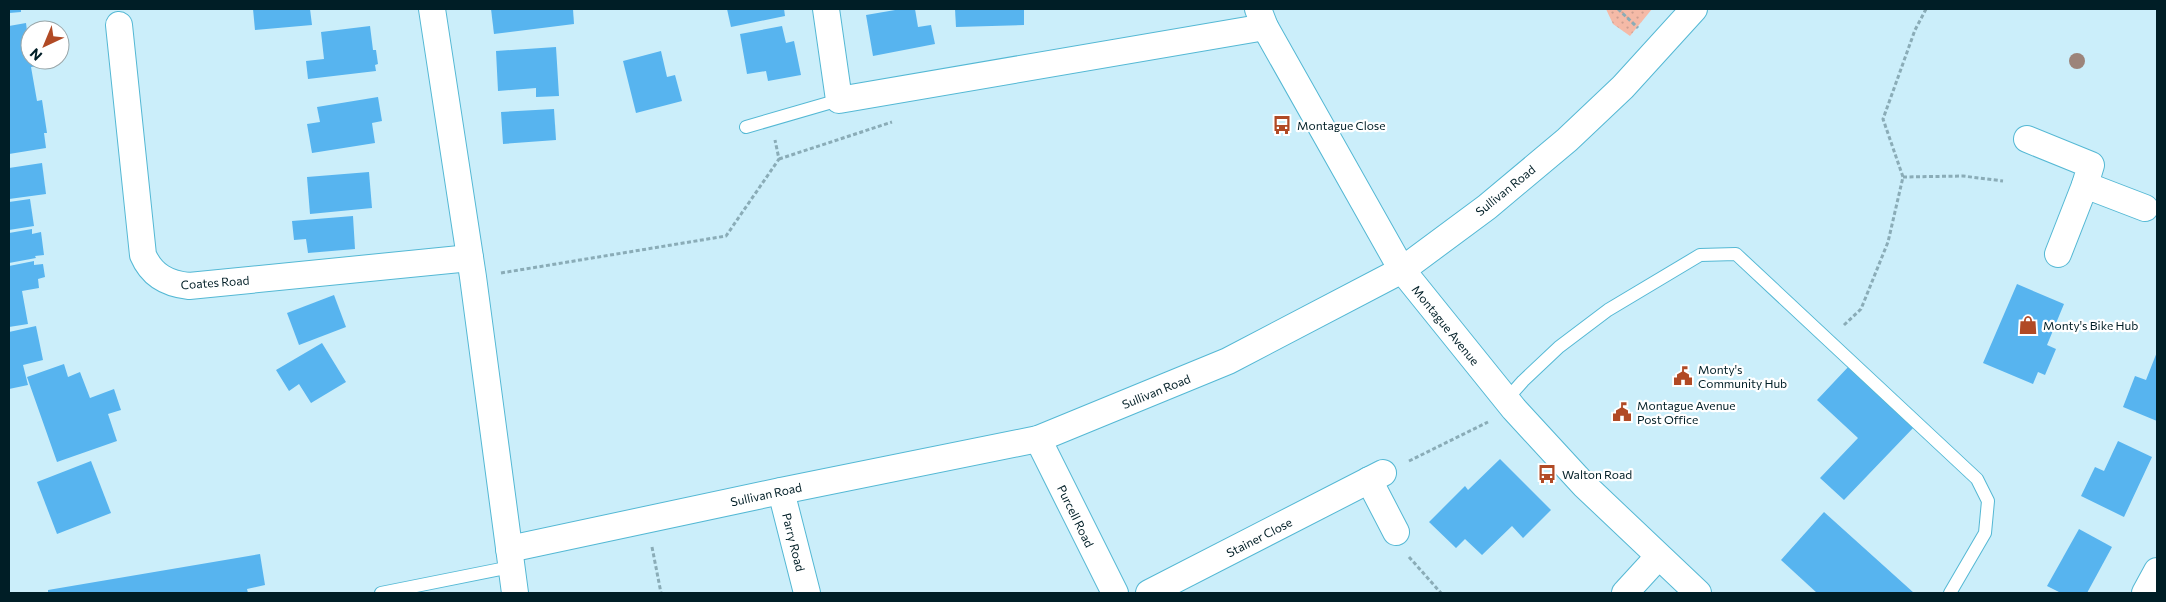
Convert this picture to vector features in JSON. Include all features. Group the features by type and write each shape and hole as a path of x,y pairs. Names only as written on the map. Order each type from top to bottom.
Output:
{"street":[{"path":"432,9 471,268 515,593"},
{"path":"826,9 839,100 1262,18"},
{"name":"Sullivan Road","path":"510,558 647,520 1038,439 1228,361 1402,270 1487,207 1567,140 1623,87 1694,9"},
{"name":"Montague Avenue","path":"1262,18 1402,270 1510,405 1584,485 1698,593"},
{"name":"Coates Road","path":"119,25 143,255 148,266 164,280 176,285 189,286 471,268"},
{"path":"2027,139 2091,165 2058,254"},
{"path":"2085,185 2153,211"},
{"name":"Purcell Road","path":"1038,439 1115,593"},
{"path":"1376,477 1396,532"},
{"name":"Stainer Close","path":"1149,593 1376,477"},
{"name":"Parry Road","path":"781,491 807,593"},
{"path":"1625,593 1658,557"},
{"path":"2145,593 2157,571"}],"lane":[{"path":"746,127 839,100"},
{"path":"1510,405 1523,381 1559,347 1608,310 1700,255 1736,254 1830,339 1977,479 1988,501 1984,533 1950,593"},
{"path":"380,593 510,558"}],"path":[{"path":"1830,339 1861,309 1888,242 1903,177 1883,120 1915,30 1926,9"},
{"path":"471,268 726,236 779,159 772,119"},
{"path":"1903,177 1963,176 2003,182"},
{"path":"1376,477 1510,405"},
{"path":"647,520 661,593"},
{"path":"1396,532 1406,555 1441,593"}],"shaded area":[{"path":"1606,9 1652,9 1630,36 1613,24"}],"building":[{"path":"9,9 21,9 21,12 9,13"},
{"path":"253,9 310,9 312,25 255,30"},
{"path":"491,9 573,9 574,24 494,34"},
{"path":"727,9 784,9 785,16 731,27"},
{"path":"901,9 915,9 918,27 931,25 935,44 873,56 866,15"},
{"path":"955,9 1024,9 1024,25 956,27"},
{"path":"20,24 20,70 32,70 37,101 42,100 47,133 44,133 46,148 9,154 9,26"},
{"path":"370,26 373,50 376,50 378,64 375,65 376,71 308,79 306,61 324,59 321,32"},
{"path":"782,26 786,43 794,41 801,75 768,81 766,71 747,74 740,34"},
{"path":"556,47 559,96 536,97 536,88 498,91 496,51"},
{"path":"661,51 667,77 675,75 682,101 636,113 623,61"},
{"path":"378,97 382,121 372,123 375,143 312,153 307,124 320,122 317,107"},
{"path":"554,109 556,140 503,144 501,112"},
{"path":"42,163 46,194 9,199 9,168"},
{"path":"369,172 372,208 310,214 307,177"},
{"path":"30,199 34,226 9,230 9,202"},
{"path":"353,216 355,249 308,253 306,239 294,240 292,221"},
{"path":"32,229 32,234 41,232 44,255 9,263 9,233"},
{"path":"34,261 34,265 43,264 45,277 38,279 39,288 22,291 28,324 9,327 9,266"},
{"name":"Monty's Bike Hub","path":"2017,284 2064,304 2047,345 2056,349 2045,375 2038,372 2033,384 1983,363"},
{"path":"334,295 346,327 299,345 287,313"},
{"path":"36,326 43,360 23,365 28,385 9,389 9,332"},
{"path":"322,343 346,382 311,403 299,384 289,391 276,370"},
{"path":"2157,352 2157,421 2123,407 2135,376 2146,380"},
{"path":"64,364 68,377 80,372 90,398 114,389 121,410 108,414 117,441 57,462 27,377"},
{"path":"1850,365 1915,426 1844,500 1820,478 1858,438 1817,400"},
{"path":"2118,441 2152,457 2124,517 2081,496 2095,467 2104,471"},
{"path":"1500,459 1551,510 1523,538 1512,526 1482,555 1465,539 1456,548 1429,522 1465,486 1468,490"},
{"path":"91,461 111,513 57,534 37,482"},
{"path":"1824,512 1914,593 1817,593 1781,560"},
{"path":"2079,529 2112,547 2087,593 2061,593 2047,586"},
{"path":"260,554 265,585 247,589 248,593 48,593 48,590"}],"place":[{"name":"Montague Close","path":"1282,125"},
{"name":"Monty's Bike Hub","path":"2028,325"},
{"name":"Monty's Community Hub","path":"1683,376"},
{"name":"Montague Avenue Post Office","path":"1622,412"},
{"name":"Walton Road","path":"1547,474"}]}
